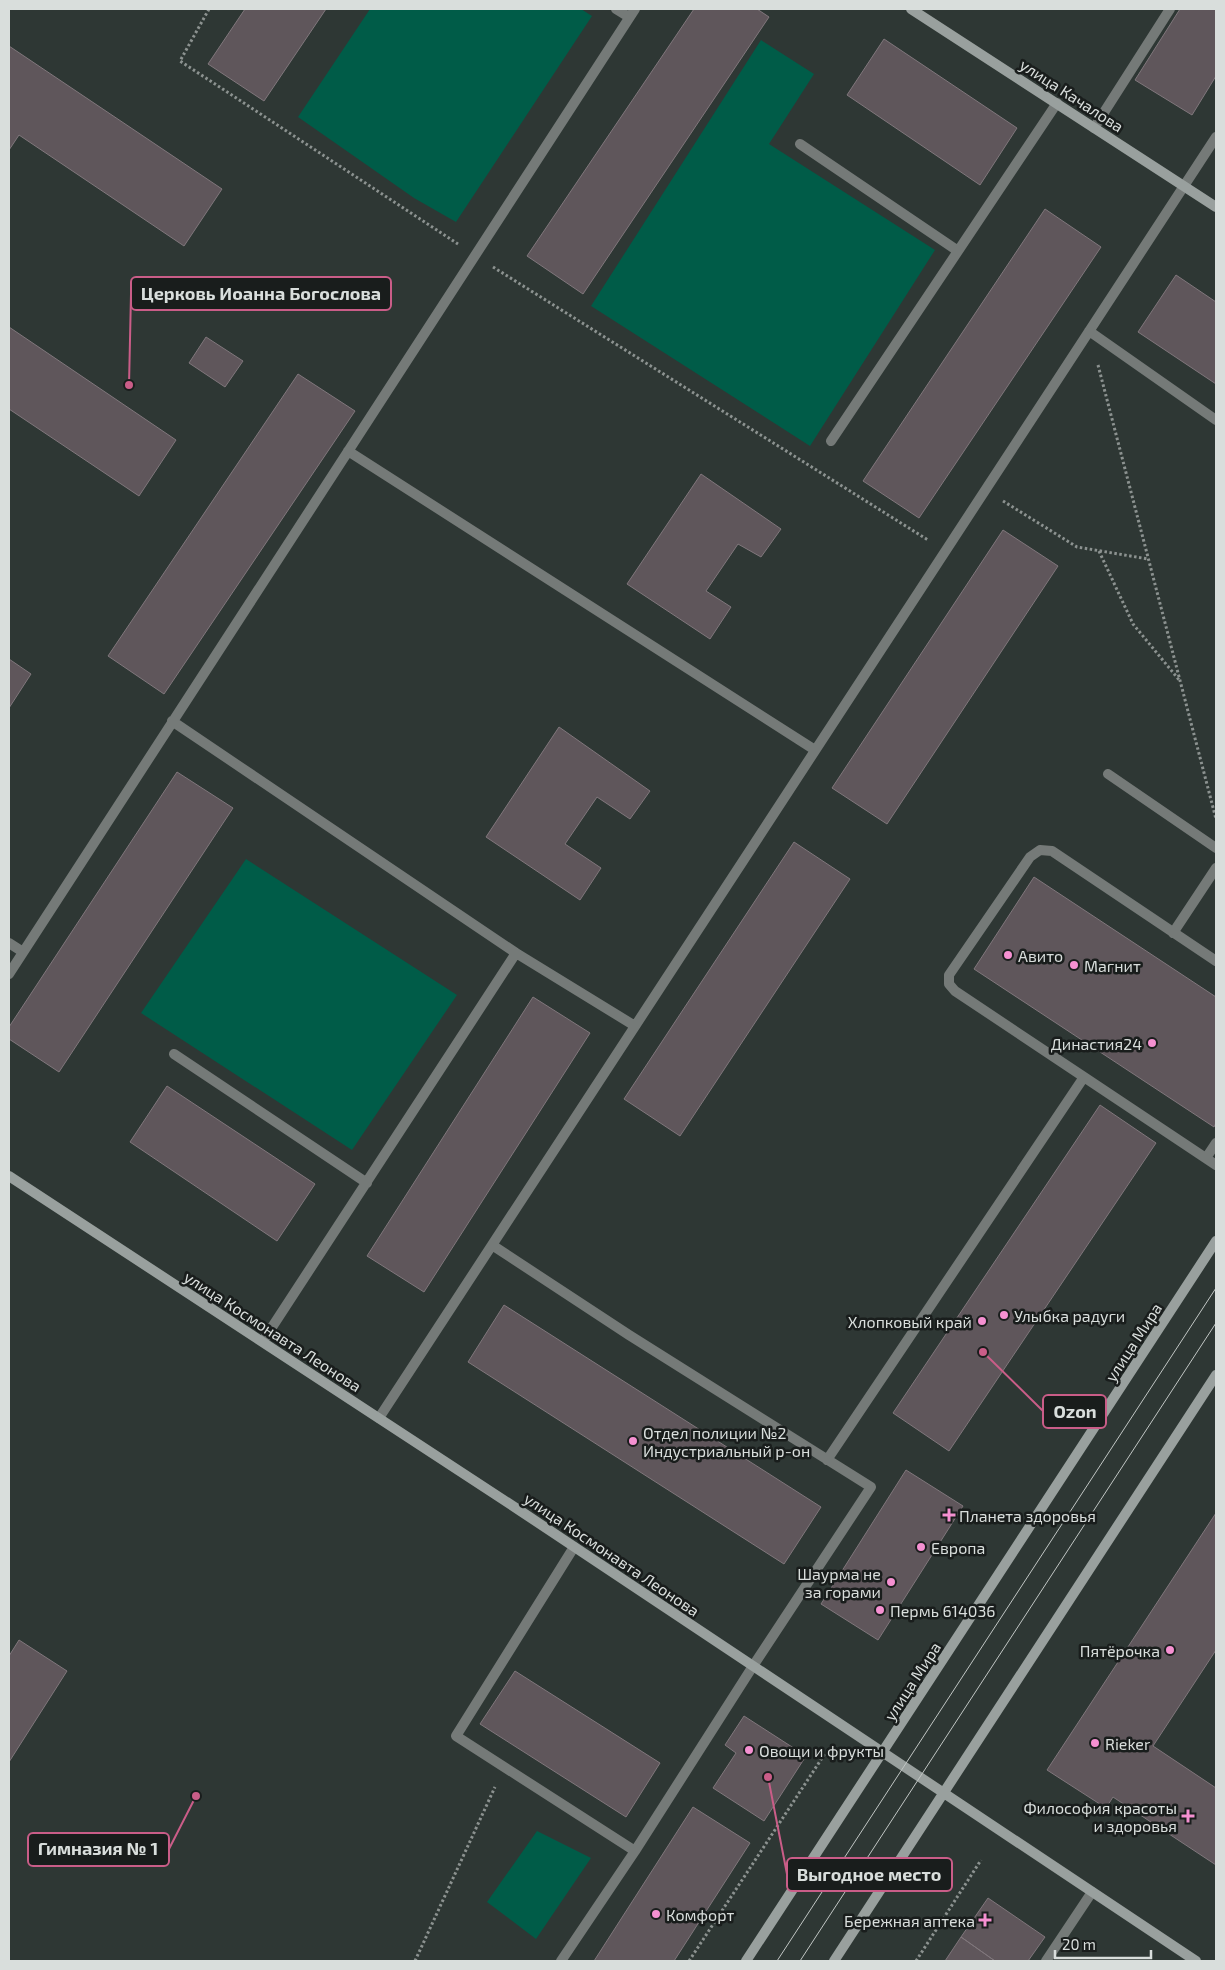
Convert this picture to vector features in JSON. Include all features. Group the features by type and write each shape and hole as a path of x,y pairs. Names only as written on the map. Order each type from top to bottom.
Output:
{"main road":[{"name":"улица Качалова","path":"911,9 1216,207"},
{"name":"улица Космонавта Леонова","path":"9,1176 380,1418 1196,1961"},
{"name":"улица Мира","path":"746,1961 1216,1241"},
{"path":"834,1961 1216,1375"}],"lane":[{"path":"9,974 632,13 616,9"},
{"path":"1094,128 1170,9"},
{"path":"831,442 1057,103"},
{"path":"380,1418 1216,136"},
{"path":"800,144 958,251"},
{"path":"1089,330 1216,420"},
{"path":"348,451 815,750"},
{"path":"172,721 516,953 635,1026"},
{"path":"1108,774 1216,848"},
{"path":"1216,962 1052,851 1040,850 1030,857 949,976 949,984 955,991 1216,1165"},
{"path":"1173,932 1216,868"},
{"path":"9,943 23,952"},
{"path":"263,1341 516,953"},
{"path":"174,1054 367,1183"},
{"path":"827,1460 1084,1077"},
{"path":"1206,1158 1216,1143"},
{"path":"492,1245 629,1335 871,1487 753,1666 635,1851 561,1961"},
{"path":"574,1547 456,1736 635,1851"},
{"path":"1046,1961 1092,1892"}],"path":[{"path":"209,9 180,61 475,256 946,550"},
{"path":"1089,330 1216,819"},
{"path":"985,490 1077,547 1148,559"},
{"path":"1099,551 1132,624 1180,682"},
{"path":"689,1961 826,1752"},
{"path":"415,1961 504,1767"},
{"path":"916,1961 981,1860"}],"green space":[{"path":"370,9 581,9 592,16 456,222 414,198 298,117"},
{"path":"761,40 814,74 769,144 935,250 810,446 591,306"},
{"path":"246,859 457,995 352,1150 141,1013"},
{"path":"537,1831 591,1858 536,1939 487,1902"}],"building":[{"path":"245,9 326,9 264,101 208,64"},
{"path":"694,9 757,9 769,17 583,294 527,256"},
{"path":"1180,9 1216,9 1216,76 1192,115 1135,80"},
{"path":"884,39 1017,128 980,185 847,95"},
{"path":"9,46 222,189 184,246 19,135 9,150"},
{"path":"1045,209 1101,247 919,518 863,481"},
{"path":"1176,275 1216,302 1216,384 1138,332"},
{"path":"9,327 176,440 139,496 9,409"},
{"path":"206,337 243,361 225,387 189,363"},
{"path":"298,374 355,411 164,694 108,656"},
{"path":"701,474 781,529 761,557 738,544 706,591 731,607 710,639 627,584"},
{"path":"1003,530 1058,566 887,824 832,788"},
{"path":"9,659 31,674 9,708"},
{"path":"559,727 650,791 630,819 597,797 565,844 601,868 580,900 486,837"},
{"path":"177,772 233,808 59,1072 9,1039 9,1027"},
{"path":"794,842 850,879 680,1136 624,1099"},
{"path":"1034,877 1216,997 1216,1123 1214,1127 974,969"},
{"path":"533,997 590,1033 424,1292 367,1256"},
{"path":"167,1086 315,1184 277,1241 130,1142"},
{"path":"1100,1105 1156,1143 949,1451 893,1413"},
{"path":"504,1305 821,1507 784,1564 468,1362"},
{"path":"906,1470 963,1506 878,1640 821,1604"},
{"path":"1216,1513 1216,1650 1153,1746 1216,1788 1216,1865 1113,1797 1106,1808 1047,1770"},
{"path":"19,1640 67,1671 9,1762 9,1656"},
{"path":"515,1671 660,1763 626,1817 480,1724"},
{"path":"744,1716 806,1756 764,1821 713,1788 736,1753 725,1745"},
{"path":"693,1807 750,1843 674,1961 594,1961"},
{"path":"988,1898 1045,1937 1028,1961 995,1961 961,1937"},
{"path":"961,1937 995,1961 945,1961"}],"tram line":[{"path":"777,1961 1216,1288"},
{"path":"800,1961 1216,1323"}],"place":[{"name":"Церковь Иоанна Богослова","path":"129,385"},
{"name":"Авито","path":"1008,955"},
{"name":"Магнит","path":"1074,965"},
{"name":"Династия24","path":"1152,1043"},
{"name":"Улыбка радуги","path":"1004,1315"},
{"name":"Хлопковый край","path":"982,1321"},
{"name":"Ozon","path":"983,1352"},
{"name":"Отдел полиции №2 Индустриальный р-он","path":"633,1441"},
{"name":"Планета здоровья","path":"949,1515"},
{"name":"Европа","path":"921,1547"},
{"name":"Шаурма не за горами","path":"891,1582"},
{"name":"Пермь 614036","path":"880,1610"},
{"name":"Пятёрочка","path":"1170,1650"},
{"name":"Rieker","path":"1095,1743"},
{"name":"Овощи и фрукты","path":"749,1750"},
{"name":"Выгодное место","path":"768,1777"},
{"name":"Гимназия № 1","path":"196,1796"},
{"name":"Философия красоты и здоровья","path":"1188,1816"},
{"name":"Комфорт","path":"656,1914"},
{"name":"Бережная аптека","path":"985,1920"}]}
